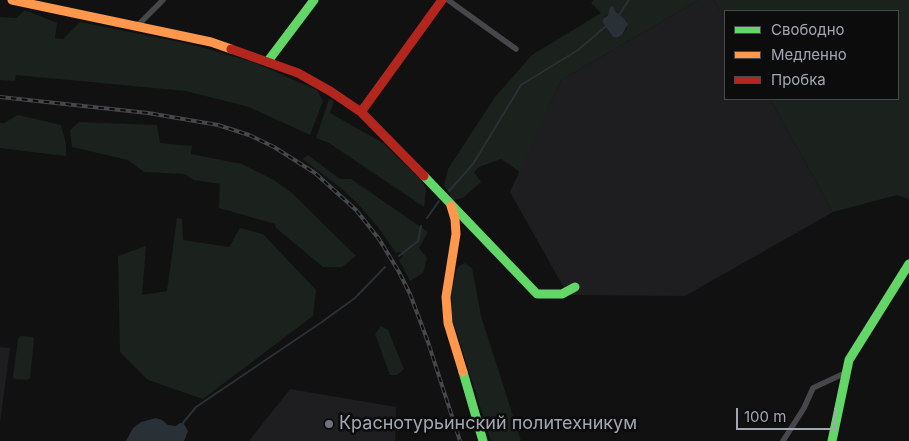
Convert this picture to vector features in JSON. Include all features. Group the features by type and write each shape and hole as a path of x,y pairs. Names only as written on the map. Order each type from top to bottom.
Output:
{"street":[{"path":"12,0 212,42 268,60 298,73 362,112 537,294 562,294 575,287"},
{"path":"136,26 163,0"},
{"path":"268,60 314,0"},
{"path":"362,112 442,0"},
{"path":"448,0 516,49"},
{"path":"450,204 456,234 446,297 448,323 483,441"},
{"path":"832,441 849,360 909,264"},
{"path":"783,441 804,408 813,388 845,373"}],"shaded area":[{"path":"594,0 699,0 561,80 520,172 501,159 479,167 474,172 481,182 463,198 454,200 444,186 448,169 495,97 532,55 601,13 591,3","holes":["615,11 627,28 618,38 613,37 603,23 605,16"]},
{"path":"699,0 714,0 724,18 724,100 771,100 833,212 685,296 568,295 510,192 561,80"},
{"path":"714,0 909,0 909,199 897,195 833,212 771,100 899,100 899,10 724,10 724,18"},
{"path":"613,6 615,11 628,24 622,35 617,38 613,37 603,23 603,19 608,15 610,7"},
{"path":"25,10 57,23 55,38 63,39 80,22 190,44 253,62 317,90 323,101 310,135 249,107 186,91 16,75 15,81 0,80 0,17 16,18"},
{"path":"329,99 334,101 330,113 383,143 421,180 426,188 424,207 329,143 316,138"},
{"path":"18,115 61,125 66,144 66,156 0,148 0,123 4,123"},
{"path":"79,122 157,125 160,143 192,146 191,154 242,164 274,180 293,194 356,256 342,267 323,267 276,228 275,224 219,208 220,184 194,180 184,174 144,172 128,160 72,147 70,130"},
{"path":"308,155 340,179 351,179 428,232 419,248 427,258 423,273 410,281 399,260 403,256 400,252 396,253 378,227 359,205 341,188 302,159"},
{"path":"177,218 182,219 183,240 229,247 240,228 263,234 316,290 313,316 203,399 148,380 120,352 118,256 146,246 142,295 167,291"},
{"path":"465,263 472,268 481,316 521,441 491,441 451,315 452,288 456,271 459,266"},
{"path":"381,326 388,330 404,369 397,375 390,375 375,334"},
{"path":"20,336 33,337 34,339 30,378 27,380 15,379 13,377"},
{"path":"0,347 10,348 0,423"},
{"name":"Краснотурьинский политехникум","path":"290,389 396,407 395,441 249,441"},
{"path":"156,418 168,425 184,424 188,431 184,441 126,441 133,428 141,422"}],"waterway":[{"path":"619,15 629,0"},
{"path":"449,191 473,164 521,85 578,50 606,26"},
{"path":"427,218 439,201"},
{"path":"399,256 418,241 421,226"},
{"path":"182,424 196,407 355,298 385,267"}],"railway":[{"path":"0,97 148,113 218,125 249,135 274,147 315,173 356,210 379,239 399,272 410,294 428,342 460,441"}],"traffic: fast":[{"path":"268,61 314,0"},
{"path":"424,176 537,294 562,294 575,287"},
{"path":"832,441 849,360 909,264"},
{"path":"463,372 483,441"}],"traffic: slow":[{"path":"12,0 211,42 231,49"},
{"path":"451,206 455,219 456,234 446,297 448,323 463,372"}],"traffic: jam":[{"path":"361,112 442,0"},
{"path":"231,49 298,73 330,91 361,112 424,176"}],"place":[{"name":"Краснотурьинский политехникум","path":"329,424"}]}
